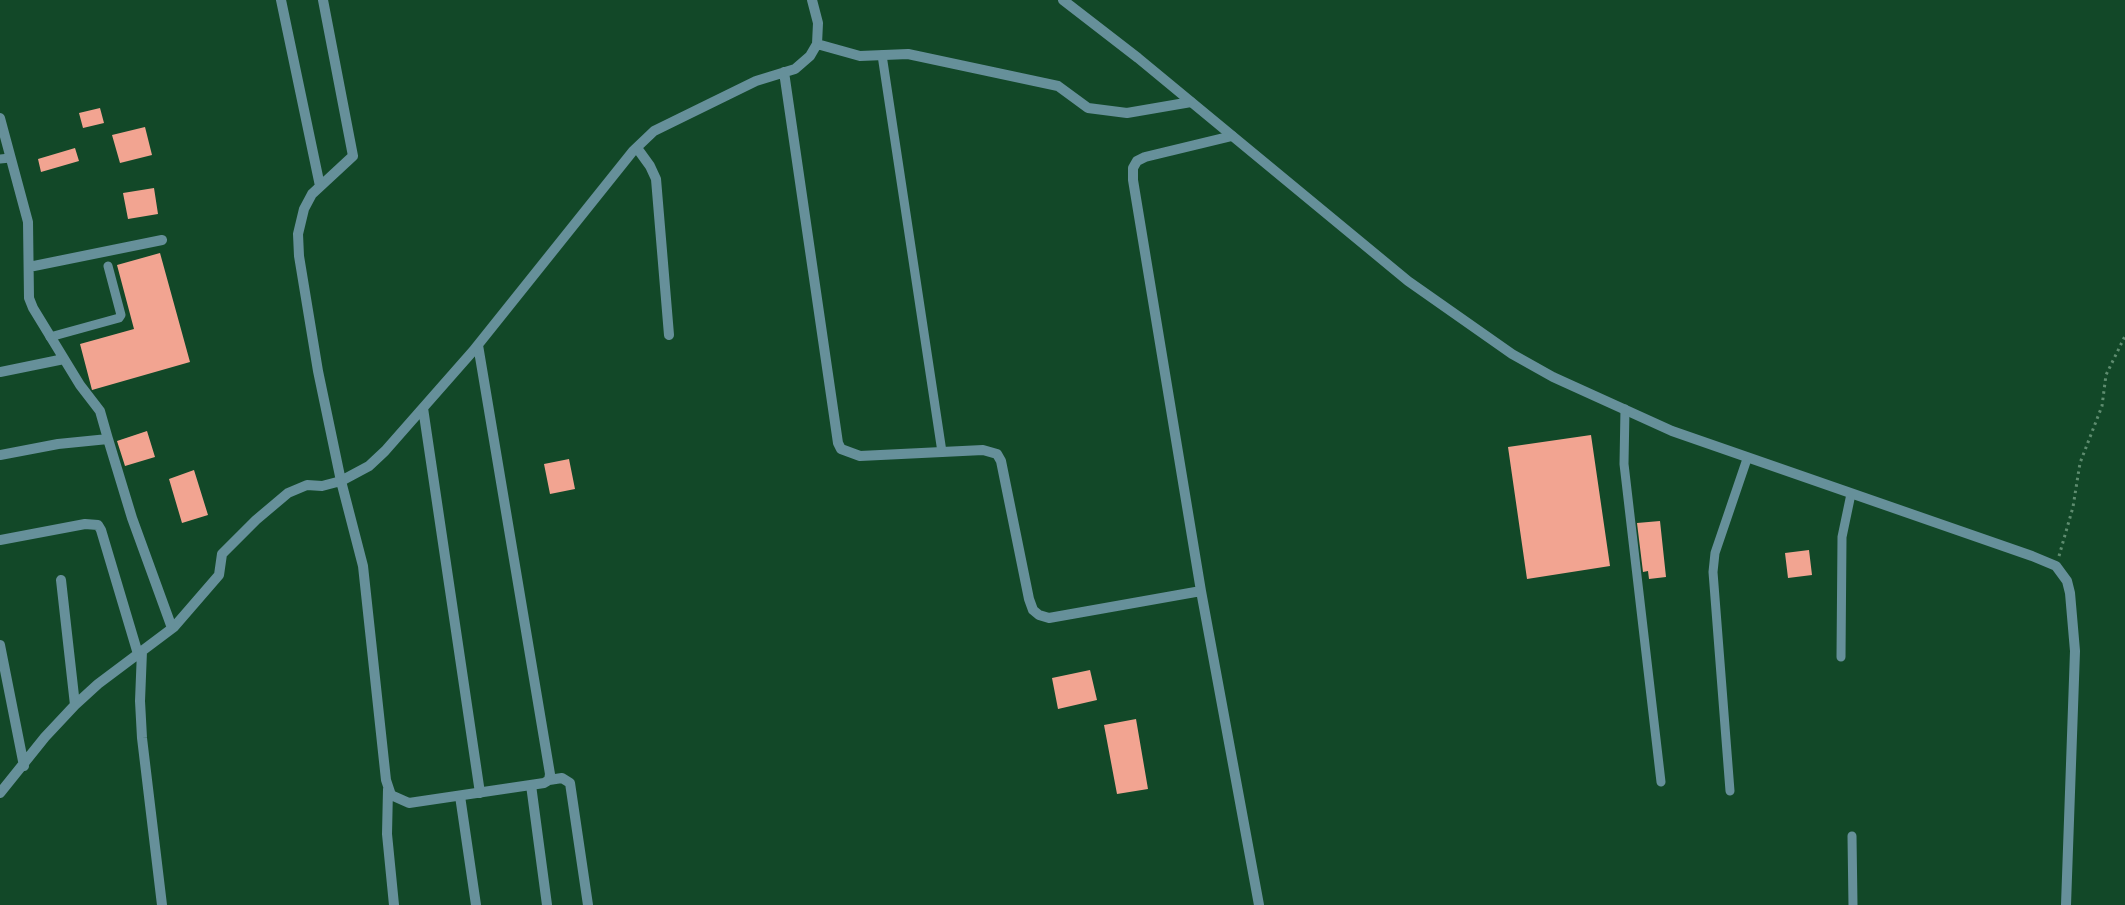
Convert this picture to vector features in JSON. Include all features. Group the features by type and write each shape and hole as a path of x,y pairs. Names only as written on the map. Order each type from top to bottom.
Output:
{"street":[{"path":"281,0 320,186"},
{"path":"323,0 354,148 353,156 350,160 320,186 304,209 298,234 298,256 318,371 341,481 363,566 388,789 387,834 394,905"},
{"path":"0,793 24,766 45,737 75,705 98,684 172,628 219,575 222,554 288,493 307,485 322,486 341,481 368,466 423,408 478,345 637,148 654,131 756,81 795,69 810,56 817,44 818,23 812,0"},
{"path":"1063,0 1191,102 1408,281 1504,348 1553,377 1672,431 1747,459 2032,556 2056,566 2067,581 2070,593 2075,651 2066,905"},
{"path":"817,44 860,56 908,54 1058,86 1088,108 1126,113 1191,102"},
{"path":"784,72 838,443 841,449 860,456 983,450 998,454 1001,460 1029,599 1033,610 1039,615 1049,618 1202,590"},
{"path":"0,118 5,158 28,222 29,298 50,337 80,385 100,411 132,518 172,628"},
{"path":"1232,136 1137,160 1133,168 1133,180 1202,590 1259,905"},
{"path":"637,148 650,166 656,179 670,335"},
{"path":"29,267 162,240"},
{"path":"478,345 550,774 549,780"},
{"path":"0,372 64,359"},
{"path":"423,408 480,793"},
{"path":"0,455 58,444 108,439"},
{"path":"0,540 85,524 98,525 101,530 140,653 142,738 162,905"},
{"path":"61,580 75,705"},
{"path":"0,645 24,766"},
{"path":"388,789 391,795 409,803 544,783 549,780 562,778 570,783 588,905"},
{"path":"531,785 547,905"},
{"path":"460,796 476,905"}],"lane":[{"path":"882,55 942,452"},
{"path":"50,337 119,318 121,315 108,266"},
{"path":"1625,409 1624,464 1661,782"},
{"path":"1730,790 1713,572 1715,553 1747,459"},
{"path":"1842,657 1842,537 1851,494"},
{"path":"1852,836 1853,905"}],"path":[{"path":"2056,566 2073,507 2080,463 2102,406 2106,375 2125,336"}],"building":[{"path":"100,108 104,123 83,128 79,113"},
{"path":"145,127 152,155 120,163 112,135"},
{"path":"75,148 79,161 41,172 38,159"},
{"path":"154,188 158,214 128,219 123,193"},
{"path":"160,253 190,362 92,390 80,344 134,329 117,265"},
{"path":"147,431 155,457 125,466 117,441"},
{"path":"1591,435 1610,566 1527,579 1508,447"},
{"path":"569,459 575,489 550,494 544,464"},
{"path":"194,470 208,515 182,523 169,479"},
{"path":"1660,521 1666,577 1649,579 1648,571 1643,572 1637,523"},
{"path":"1809,550 1812,575 1788,578 1785,553"},
{"path":"1090,670 1097,700 1058,709 1052,678"},
{"path":"1136,719 1148,789 1117,794 1104,725"}]}
